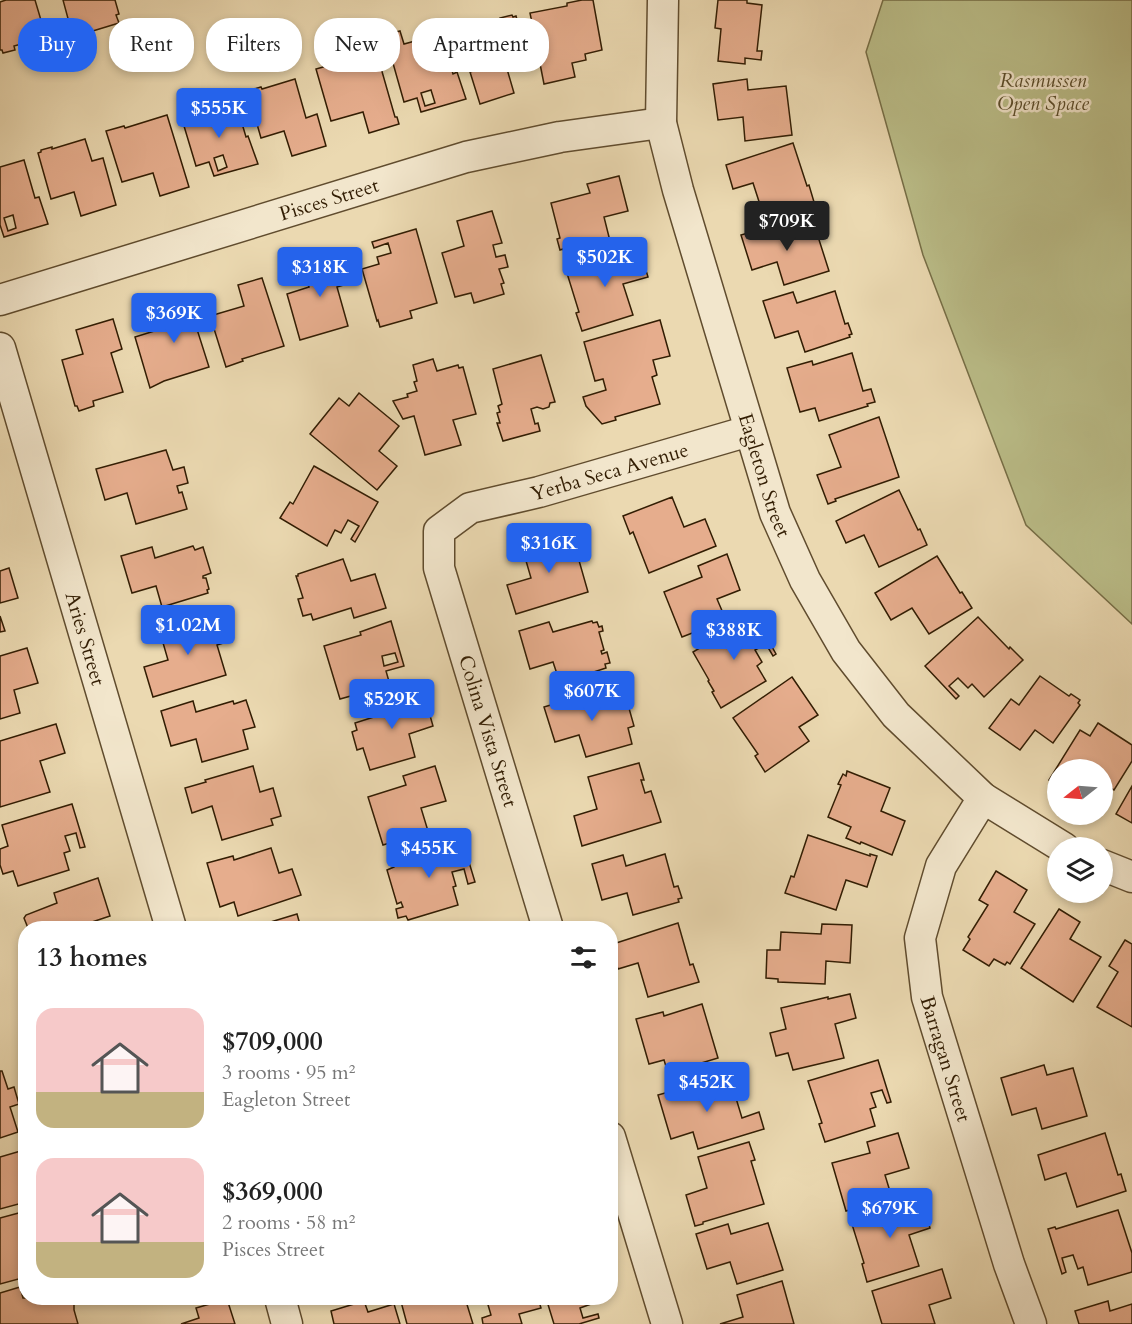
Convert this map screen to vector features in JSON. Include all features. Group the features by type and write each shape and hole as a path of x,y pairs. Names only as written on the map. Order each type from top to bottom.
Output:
{"street":[{"name":"Eagleton Street","path":"663,0 661,123 678,190 749,431 775,513 805,580 846,651 896,715 983,798 1047,838"},
{"name":"Pisces Street","path":"0,300 466,158 560,137 661,123"},
{"name":"Aries Street","path":"0,348 169,921"},
{"name":"Yerba Seca Avenue","path":"439,531 470,508 539,492 749,431"},
{"name":"Colina Vista Street","path":"439,531 439,568 546,921"},
{"name":"Barragan Street","path":"983,798 941,866 920,938 927,997 1009,1264 1031,1324"},
{"path":"1113,869 1132,877"},
{"path":"618,1163 667,1324"},
{"path":"282,1305 287,1324"}],"green space":[{"name":"Rasmussen Open Space","path":"883,0 1132,0 1132,624 1026,525 923,255 866,52"}],"building":[{"path":"35,0 40,18 18,18 18,45 14,46 15,50 3,53 0,50 0,2"},
{"path":"63,0 115,0 119,14 116,15 117,18 109,18 109,26 97,30 97,18 68,18"},
{"path":"593,0 602,50 585,54 586,60 572,63 575,77 544,84 542,72 549,72 549,18 531,18 530,13 567,6 567,3"},
{"path":"718,0 747,0 747,3 762,5 757,51 762,51 761,60 745,58 745,64 718,61 721,29 715,28"},
{"path":"512,15 517,18 500,18"},
{"path":"400,31 404,44 412,42 412,72 452,72 453,74 457,72 466,99 421,112 417,98 404,102 395,72 400,72","holes":["431,90 435,103 425,106 421,93"]},
{"path":"317,72 382,72 399,124 369,133 363,112 331,121"},
{"path":"470,72 508,72 514,93 480,104"},
{"path":"295,79 306,118 317,114 326,146 292,156 284,131 261,138 248,93 250,90 261,87 262,89"},
{"path":"747,79 748,90 786,86 792,135 745,141 743,117 718,120 713,84"},
{"path":"235,100 246,137 248,136 258,164 214,176 209,162 196,166 181,116","holes":["223,155 227,167 218,171 214,158"]},
{"path":"167,115 189,187 160,196 153,173 122,182 106,131 124,126 125,128"},
{"path":"85,139 92,161 103,158 116,205 81,216 74,192 51,199 38,153 41,150"},
{"path":"793,143 814,202 764,217 753,183 733,189 726,165"},
{"path":"24,160 35,198 39,197 48,224 4,237 0,225 0,167","holes":["13,215 16,228 8,231 4,218"]},
{"path":"619,176 628,211 604,217 610,241 564,252 563,249 560,250 557,239 560,238 551,203 590,193 587,184"},
{"path":"492,211 502,243 493,245 496,257 505,255 508,267 499,269 504,283 501,284 504,294 474,303 471,293 455,297 442,253 464,246 457,221"},
{"path":"814,224 829,271 784,285 777,262 752,270 741,235 773,226 776,235"},
{"path":"416,229 437,303 410,311 412,318 380,327 362,269 379,264 377,257 391,253 388,243 374,248 372,242"},
{"path":"639,247 648,277 623,284 633,315 582,331 576,313 579,312 566,270"},
{"path":"337,252 347,284 337,287 348,326 300,340 287,294 309,287 302,263"},
{"path":"262,278 284,346 242,359 243,361 226,367 210,316 244,306 238,285"},
{"path":"835,291 845,324 848,323 852,334 849,335 850,337 805,352 798,331 775,338 763,301 793,292 797,303"},
{"path":"190,297 192,304 198,302 203,320 195,323 209,367 164,381 150,388 135,337 164,328 160,306"},
{"path":"113,319 122,349 111,353 123,392 93,401 94,406 79,411 75,406 62,360 83,354 76,330"},
{"path":"660,320 670,356 653,360 657,375 652,377 660,404 615,417 616,420 602,424 586,406 583,397 606,390 603,379 595,381 584,342"},
{"path":"852,353 863,391 871,389 875,402 819,421 815,408 800,412 787,368 812,361 813,365"},
{"path":"541,355 555,402 543,409 537,407 531,409 535,424 538,423 540,431 503,441 497,423 500,423 497,413 500,412 498,406 502,404 493,369"},
{"path":"433,359 437,371 458,365 459,368 463,367 476,414 453,420 461,445 425,455 414,416 403,419 393,401 408,397 407,394 417,391 413,365"},
{"path":"359,393 399,426 379,451 397,466 377,490 310,434 339,398 349,406"},
{"path":"879,417 899,477 835,499 836,501 828,504 817,475 841,467 829,435"},
{"path":"166,450 173,470 184,467 188,483 177,486 179,493 182,492 187,509 136,524 127,493 105,500 96,469"},
{"path":"314,466 378,502 355,542 351,539 359,526 348,520 341,533 335,530 327,546 280,518 290,502 293,504"},
{"path":"899,490 927,545 879,567 864,535 846,543 836,521"},
{"path":"672,497 684,527 705,519 716,546 649,573 633,532 630,534 623,516"},
{"path":"573,531 588,592 516,614 507,585 531,578 522,547"},
{"path":"193,546 195,550 203,547 211,573 203,576 206,578 208,593 162,607 156,586 132,593 121,556 152,547 155,558"},
{"path":"727,554 740,590 717,599 726,620 682,637 664,592 702,577 698,566"},
{"path":"937,556 972,608 929,634 912,608 891,620 875,593"},
{"path":"343,559 351,581 375,574 386,608 354,618 351,608 313,620 311,614 303,616 298,599 303,598 296,576"},
{"path":"9,568 18,598 0,603 0,571"},
{"path":"210,613 215,631 226,628 230,641 217,645 226,675 153,697 144,667 168,660 159,629"},
{"path":"754,615 776,654 773,656 766,644 755,650 762,662 757,666 766,681 721,708 693,652"},
{"path":"0,616 5,631 0,632"},
{"path":"978,617 1023,660 984,697 972,684 968,688 958,678 949,686 959,696 956,699 925,666"},
{"path":"391,621 404,666 386,671 390,685 340,699 324,646 361,635 360,632","holes":["395,653 398,662 384,666 382,656"]},
{"path":"592,621 597,622 599,627 602,626 603,631 599,632 604,650 601,651 602,654 607,652 610,663 605,664 606,668 560,683 553,662 530,669 519,631 549,622 553,632"},
{"path":"27,648 38,683 14,690 20,713 0,719 0,656"},
{"path":"1040,676 1069,696 1071,694 1080,700 1078,703 1080,705 1053,743 1035,730 1020,750 989,728 1011,699 1019,705"},
{"path":"792,677 818,715 799,727 809,741 765,772 755,756 758,754 733,718"},
{"path":"423,691 433,726 409,734 415,757 370,770 363,748 357,750 352,732 357,730 355,723 377,716 374,706"},
{"path":"597,691 600,701 625,694 634,726 628,728 632,744 586,757 579,735 555,742 544,707"},
{"path":"246,700 255,727 243,730 248,749 202,762 196,739 171,746 161,711 193,701 196,712 233,701 234,704"},
{"path":"1098,723 1132,745 1132,761 1114,790 1113,759 1062,759 1080,730 1090,736"},
{"path":"56,724 65,753 40,761 50,792 0,807 0,741"},
{"path":"639,763 645,793 651,791 661,822 582,846 574,816 597,809 588,777"},
{"path":"253,766 260,792 273,788 281,816 271,819 273,825 222,840 212,806 192,813 185,788"},
{"path":"435,766 446,801 421,808 428,831 383,845 368,797 406,785 403,776"},
{"path":"847,771 890,788 881,811 905,821 892,855 846,838 851,827 828,817 841,785 838,784 843,774 846,776"},
{"path":"1132,786 1132,823 1116,814"},
{"path":"72,804 85,847 80,848 76,833 65,836 70,851 64,853 69,870 18,886 13,871 3,874 0,865 0,849 8,846 2,825"},
{"path":"808,835 870,856 870,854 877,856 867,887 846,880 836,910 785,893 791,876 794,877"},
{"path":"462,839 475,882 468,884 464,869 452,872 458,905 408,920 406,916 398,918 396,909 403,907 401,902 397,904 387,870 394,867 392,860"},
{"path":"271,848 279,873 292,869 301,895 238,916 234,902 220,907 207,863 233,856 234,860"},
{"path":"665,854 674,887 678,886 682,898 678,899 679,902 633,915 627,893 602,900 592,864 623,855 626,866"},
{"path":"996,871 1027,890 1014,912 1035,924 1010,964 1007,962 1005,965 994,959 989,966 963,950 970,939 968,937 988,905 979,900"},
{"path":"98,878 110,916 95,921 25,921 26,915 57,903 54,893"},
{"path":"1059,909 1080,922 1070,939 1101,957 1073,1002 1021,968"},
{"path":"297,914 299,921 274,921"},
{"path":"678,923 690,965 693,964 699,982 648,997 638,963 618,969 618,942"},
{"path":"822,924 852,925 850,963 826,961 825,984 778,982 778,979 766,978 767,950 780,950 781,932 821,934"},
{"path":"1125,940 1132,944 1132,1027 1097,1007 1118,972 1109,966"},
{"path":"850,994 856,1018 835,1024 844,1058 793,1070 788,1053 776,1056 770,1033 786,1029 781,1008"},
{"path":"702,1004 718,1058 668,1073 664,1060 649,1064 636,1019 663,1012 664,1016"},
{"path":"878,1060 891,1102 887,1103 882,1090 871,1093 876,1107 870,1109 875,1126 825,1142 819,1124 822,1123 808,1081"},
{"path":"1044,1065 1047,1075 1073,1068 1087,1116 1042,1129 1036,1108 1012,1115 1001,1078"},
{"path":"0,1071 2,1071 8,1089 14,1087 18,1101 18,1104 10,1107 18,1132 0,1138"},
{"path":"729,1075 742,1118 759,1112 764,1129 698,1149 693,1132 671,1139 658,1095"},
{"path":"898,1133 909,1168 885,1175 892,1198 846,1211 832,1163 870,1153 867,1142"},
{"path":"1105,1133 1118,1175 1121,1174 1126,1191 1077,1207 1066,1173 1045,1180 1038,1155"},
{"path":"749,1142 755,1160 751,1161 764,1204 695,1226 686,1195 707,1188 698,1157"},
{"path":"18,1152 18,1204 0,1209 0,1157"},
{"path":"921,1199 930,1228 909,1235 919,1266 867,1282 862,1264 864,1263 851,1221"},
{"path":"1118,1210 1132,1253 1132,1272 1088,1285 1083,1267 1078,1269 1073,1255 1062,1258 1066,1272 1062,1274 1048,1229 1055,1227 1056,1229"},
{"path":"18,1213 18,1279 0,1284 0,1218"},
{"path":"768,1223 783,1270 737,1284 730,1262 707,1269 696,1234 728,1224 731,1234"},
{"path":"942,1269 951,1298 929,1305 935,1324 882,1324 872,1291"},
{"path":"782,1281 794,1324 720,1324 743,1317 737,1295"},
{"path":"18,1288 18,1305 74,1305 78,1324 0,1324 0,1293"},
{"path":"1108,1301 1110,1311 1132,1304 1132,1324 1079,1324 1075,1311"},
{"path":"206,1305 229,1305 235,1324 181,1324 199,1318 196,1308"},
{"path":"351,1305 365,1305 368,1312 394,1305 400,1324 334,1324 331,1311"},
{"path":"402,1305 467,1305 473,1324 407,1324"},
{"path":"488,1305 540,1305 541,1308 519,1314 522,1324 483,1324 482,1318 491,1315"},
{"path":"548,1305 588,1305 580,1308 583,1318 598,1314 599,1318 579,1324 554,1324"}]}
